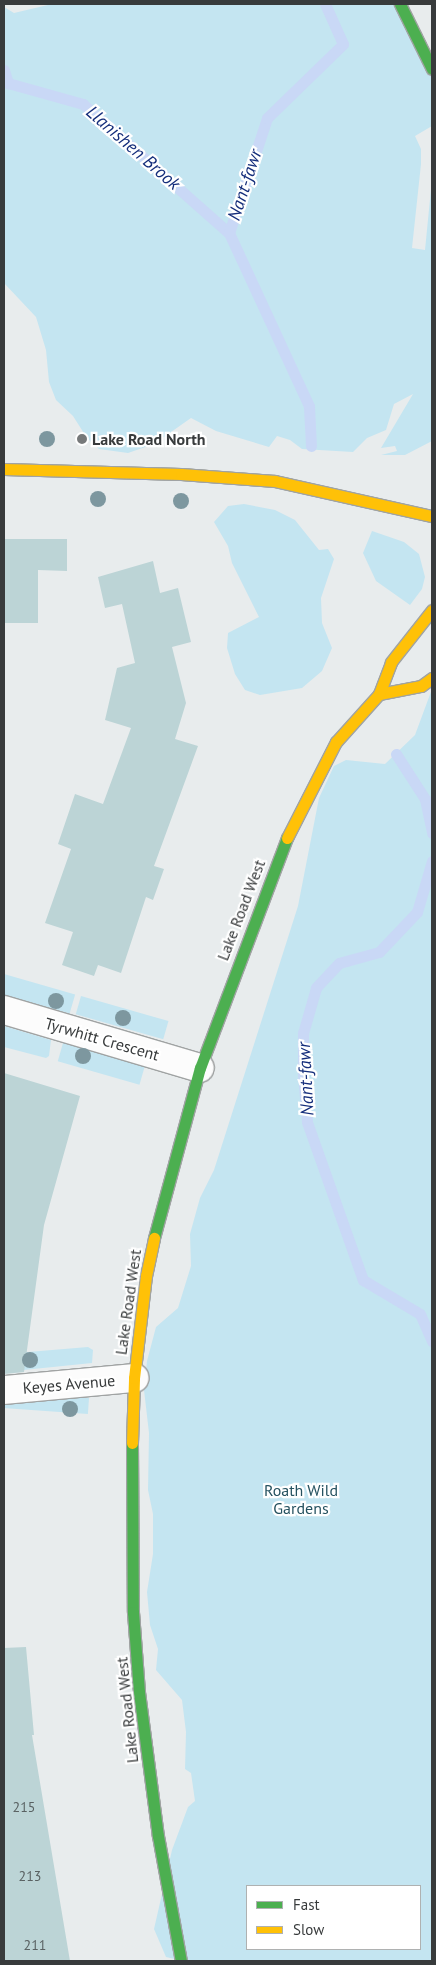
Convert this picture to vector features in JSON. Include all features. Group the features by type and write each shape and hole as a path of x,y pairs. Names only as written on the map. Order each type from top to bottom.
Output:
{"street":[{"path":"400,4 432,69"},
{"path":"4,469 181,474 275,481 432,516"},
{"name":"Lake Road West","path":"181,1961 158,1836 139,1692 130,1548 134,1378 154,1240 200,1068 243,947 288,835 336,742 379,694 391,662 432,610"},
{"path":"379,694 420,686 432,678"},
{"name":"Tyrwhitt Crescent","path":"4,1010 200,1068"},
{"name":"Keyes Avenue","path":"4,1390 134,1378"}],"green space":[{"path":"52,4 399,4 432,56 432,126 415,136 421,149 421,164 412,248 425,250 432,179 432,441 405,455 381,455 397,451 395,446 381,448 413,394 394,404 386,430 367,438 353,452 302,449 290,440 277,436 269,447 216,431 191,418 154,444 128,453 99,449 87,438 73,416 56,400 49,382 46,350 36,317 4,283 4,7 14,13"},
{"path":"244,504 275,510 295,520 319,550 328,549 334,559 321,598 322,623 332,648 322,671 302,688 260,695 245,690 235,674 227,648 228,633 259,617 232,563 228,546 214,522 228,506"},
{"path":"372,531 404,542 419,554 425,577 422,589 410,605 376,581 363,553"},
{"name":"Roath Wild Gardens","path":"432,689 432,1961 183,1961 166,1957 154,1929 172,1850 188,1807 195,1801 191,1773 185,1769 186,1732 182,1700 156,1670 158,1649 150,1625 147,1592 153,1554 153,1514 148,1490 149,1433 144,1390 147,1361 156,1327 178,1308 191,1266 190,1234 200,1198 214,1170 298,906 319,798 334,766 346,760 385,764 415,735"},
{"path":"4,974 75,994 70,1014 4,995"},
{"path":"81,996 168,1021 163,1039 76,1014"},
{"path":"4,1026 51,1040 49,1056 46,1058 4,1047"},
{"path":"63,1043 145,1066 139,1085 58,1061"},
{"path":"88,1347 93,1350 92,1363 4,1372 4,1354"},
{"path":"4,1392 89,1398 88,1414 4,1408"}],"building":[{"path":"4,539 67,539 67,571 38,570 38,623 4,623"},
{"path":"153,561 160,593 178,588 191,642 172,647 186,703 175,739 198,746 154,866 164,869 153,900 146,897 121,973 98,965 94,976 62,965 73,932 45,923 71,849 58,844 75,794 103,804 131,728 105,720 117,668 135,663 122,604 105,608 98,577"},
{"path":"4,1073 80,1096 44,1225 24,1372 4,1374"},
{"path":"26,1647 34,1735 32,1735 70,1961 4,1961 4,1648"}],"waterway":[{"name":"Nant-fawr","path":"311,446 309,406 229,233 267,118 343,44 325,4"},
{"name":"Llanishen Brook","path":"4,70 8,83 83,104 229,233"},
{"name":"Nant-fawr","path":"396,754 425,799 432,833"},
{"name":"Nant-fawr","path":"432,861 417,912 379,952 339,963 316,988 303,1033 303,1074 307,1122 363,1280 420,1314 432,1341"}],"traffic: fast":[{"path":"400,4 432,69"},
{"path":"154,1238 200,1068 287,838"},
{"path":"132,1443 133,1612 139,1692 158,1836 181,1961"}],"traffic: slow":[{"path":"4,469 181,474 275,481 432,516"},
{"path":"287,838 336,742 379,694 391,662 432,610"},
{"path":"379,694 421,686 432,678"},
{"path":"132,1443 134,1378 146,1276 154,1238"}],"place":[{"name":"Lake Road North","path":"82,439"}]}
